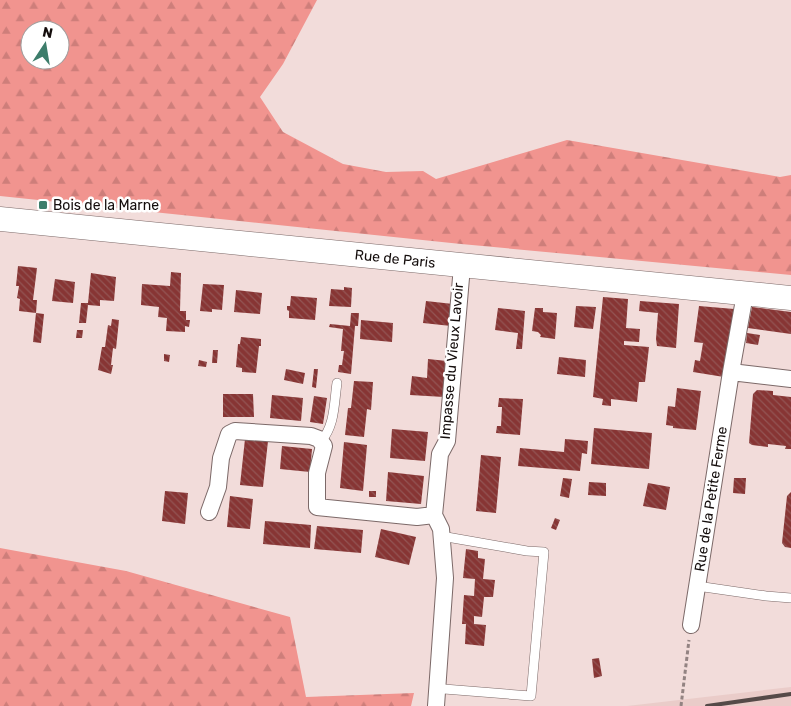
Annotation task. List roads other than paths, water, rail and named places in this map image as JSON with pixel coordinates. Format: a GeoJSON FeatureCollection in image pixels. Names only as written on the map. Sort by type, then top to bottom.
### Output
{"type":"FeatureCollection","features":[{"type":"Feature","properties":{"kind":"main road","name":"Rue de Paris"},"geometry":{"type":"LineString","coordinates":[[0,219],[791,298]]}},
{"type":"Feature","properties":{"kind":"street","name":"Impasse du Vieux Lavoir"},"geometry":{"type":"LineString","coordinates":[[436,706],[445,578],[441,529],[434,515],[440,454],[447,441],[462,266]]}},
{"type":"Feature","properties":{"kind":"street","name":"Rue de la Petite Ferme"},"geometry":{"type":"LineString","coordinates":[[691,625],[745,294]]}},
{"type":"Feature","properties":{"kind":"street"},"geometry":{"type":"LineString","coordinates":[[731,372],[791,380]]}},
{"type":"Feature","properties":{"kind":"street"},"geometry":{"type":"LineString","coordinates":[[210,512],[218,488],[221,458],[228,434],[235,431],[311,436],[320,439],[324,446],[317,473],[317,507],[417,517],[434,515]]}},
{"type":"Feature","properties":{"kind":"lane"},"geometry":{"type":"LineString","coordinates":[[321,441],[331,426],[337,383]]}},
{"type":"Feature","properties":{"kind":"lane"},"geometry":{"type":"LineString","coordinates":[[442,536],[527,552],[544,552],[531,696],[444,689]]}},
{"type":"Feature","properties":{"kind":"lane"},"geometry":{"type":"LineString","coordinates":[[697,586],[791,598]]}},
{"type":"Feature","properties":{"kind":"railway"},"geometry":{"type":"LineString","coordinates":[[707,706],[791,694]]}},
{"type":"Feature","properties":{"kind":"place","name":"Bois de la Marne"},"geometry":{"type":"Point","coordinates":[43,205]}}]}
